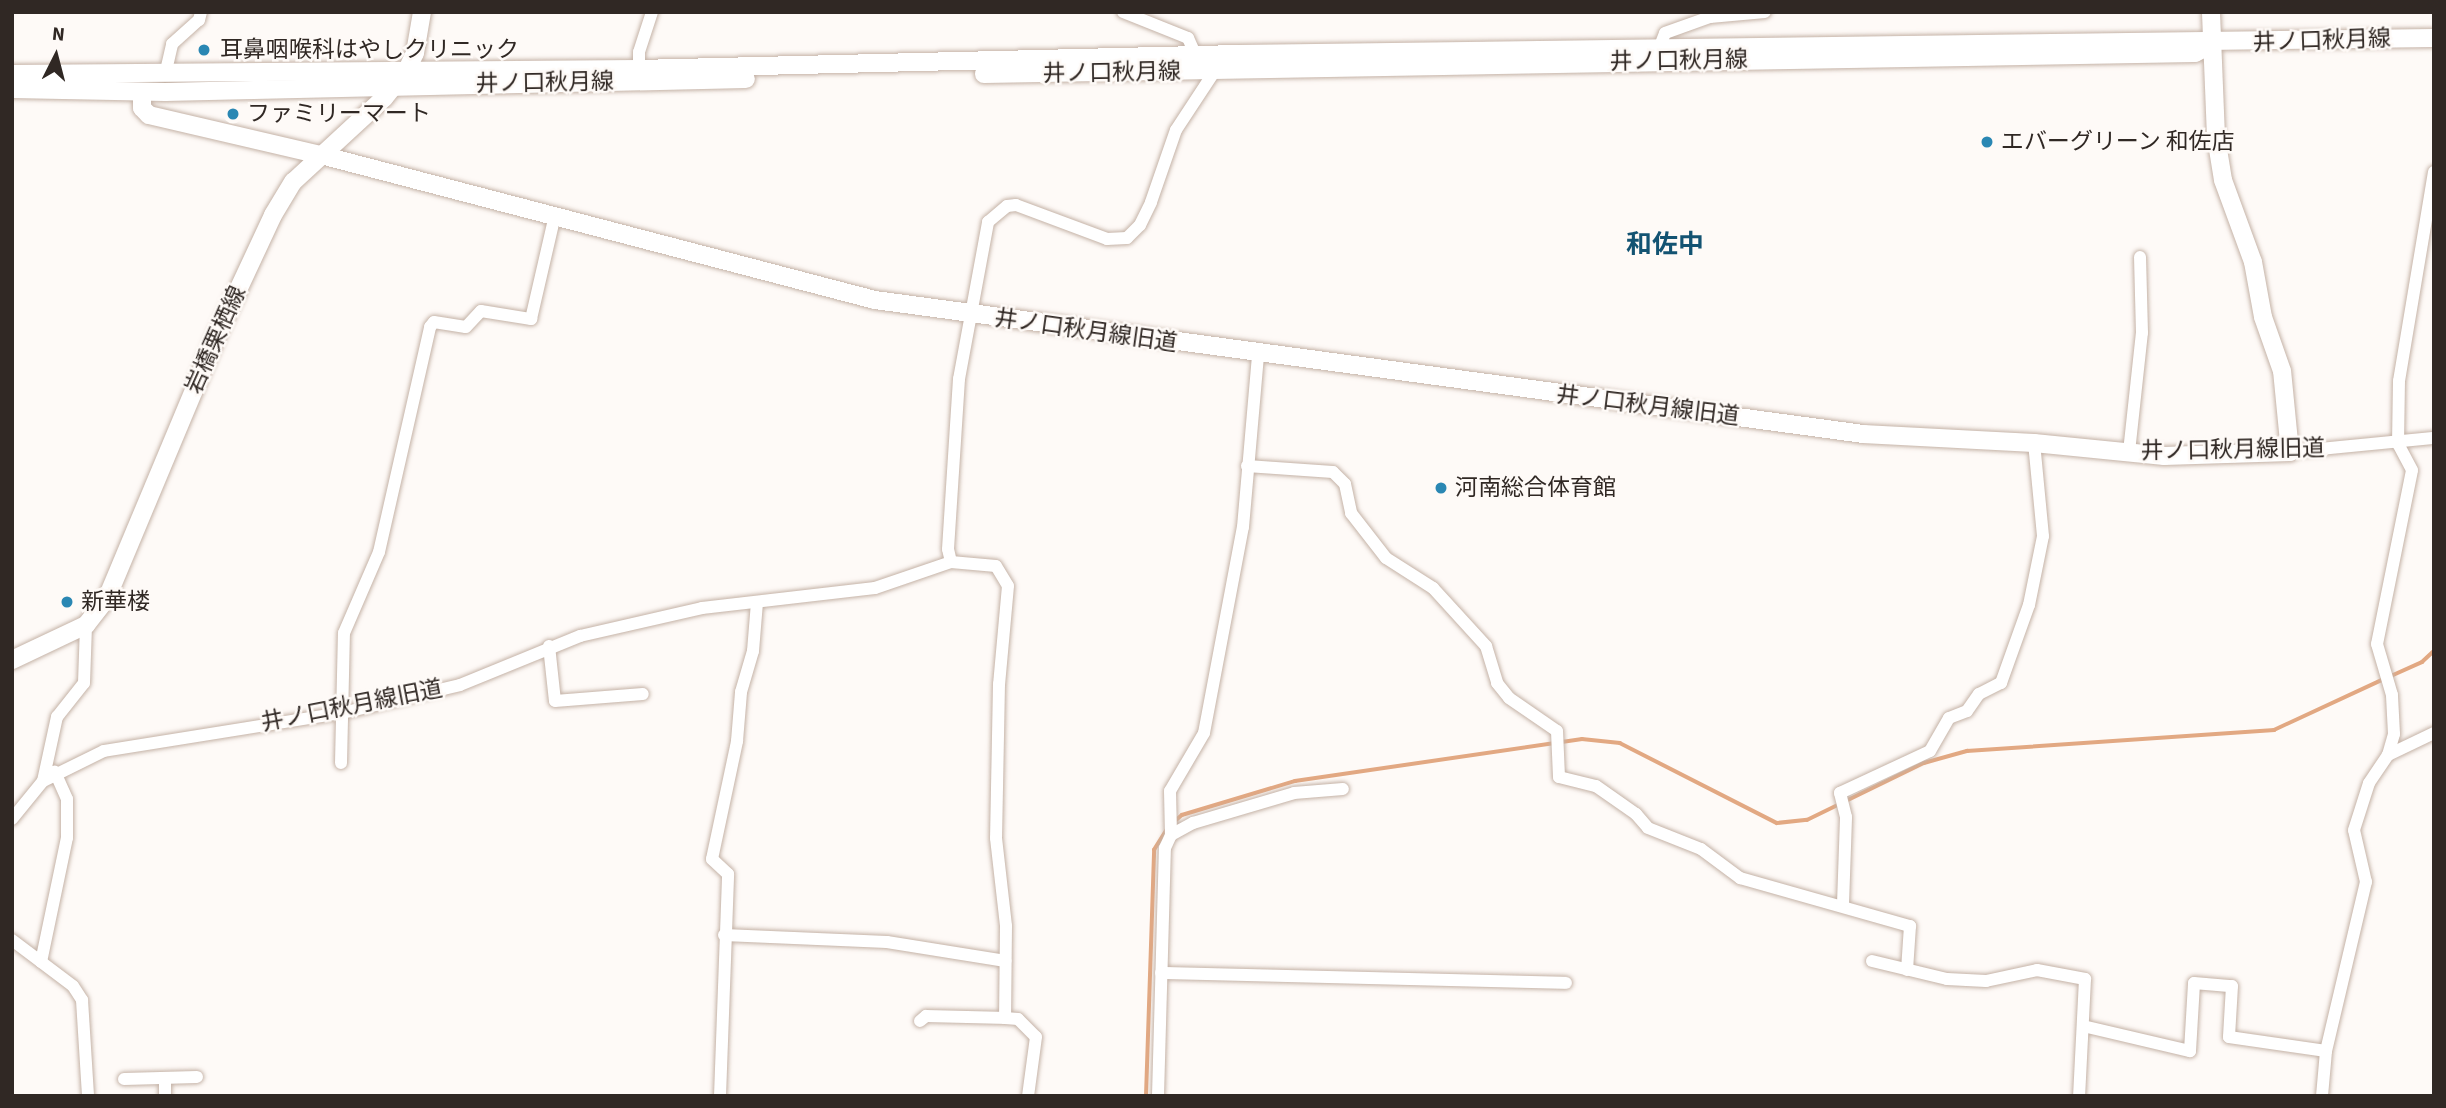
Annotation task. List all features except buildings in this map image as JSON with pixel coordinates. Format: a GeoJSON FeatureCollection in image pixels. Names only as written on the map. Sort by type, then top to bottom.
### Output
{"type":"FeatureCollection","features":[{"type":"Feature","properties":{"kind":"main road","name":"岩橋栗栖線"},"geometry":{"type":"LineString","coordinates":[[12,660],[86,625],[107,598],[218,333],[273,215],[293,182],[394,86],[407,70],[415,53],[422,12]]}},
{"type":"Feature","properties":{"kind":"main road"},"geometry":{"type":"LineString","coordinates":[[2211,12],[2211,45],[2223,180],[2253,262],[2263,317],[2282,371],[2290,452]]}},
{"type":"Feature","properties":{"kind":"main road","name":"井ノ口秋月線"},"geometry":{"type":"LineString","coordinates":[[12,74],[165,75],[407,70],[638,75],[1657,54],[2195,38],[2211,45],[2434,38]]}},
{"type":"Feature","properties":{"kind":"main road","name":"井ノ口秋月線"},"geometry":{"type":"LineString","coordinates":[[12,89],[142,92],[394,86],[638,75],[1197,58],[1218,64]]}},
{"type":"Feature","properties":{"kind":"main road"},"geometry":{"type":"LineString","coordinates":[[142,92],[142,108],[149,116],[321,155],[554,219],[875,300],[969,314]]}},
{"type":"Feature","properties":{"kind":"main road","name":"井ノ口秋月線旧道"},"geometry":{"type":"LineString","coordinates":[[969,314],[1258,355],[1863,434],[2034,443],[2164,456],[2290,452]]}},
{"type":"Feature","properties":{"kind":"street"},"geometry":{"type":"LineString","coordinates":[[165,75],[172,44],[199,20],[201,12]]}},
{"type":"Feature","properties":{"kind":"street"},"geometry":{"type":"LineString","coordinates":[[638,75],[652,12]]}},
{"type":"Feature","properties":{"kind":"street"},"geometry":{"type":"LineString","coordinates":[[1123,12],[1188,38],[1197,58]]}},
{"type":"Feature","properties":{"kind":"street"},"geometry":{"type":"LineString","coordinates":[[1657,54],[1665,33],[1710,17],[1765,12]]}},
{"type":"Feature","properties":{"kind":"street"},"geometry":{"type":"LineString","coordinates":[[969,314],[988,222],[1007,206],[1016,205],[1107,239],[1127,238],[1140,225],[1151,202],[1176,130],[1218,64]]}},
{"type":"Feature","properties":{"kind":"street"},"geometry":{"type":"LineString","coordinates":[[2322,1096],[2326,1051],[2365,882],[2354,830],[2369,783],[2388,755],[2394,734],[2392,695],[2377,644],[2412,470],[2398,444],[2399,381],[2434,172]]}},
{"type":"Feature","properties":{"kind":"street"},"geometry":{"type":"LineString","coordinates":[[341,762],[344,633],[379,552],[430,327],[434,322],[466,327],[481,311],[531,319],[554,219]]}},
{"type":"Feature","properties":{"kind":"street"},"geometry":{"type":"LineString","coordinates":[[2129,452],[2143,332],[2140,257]]}},
{"type":"Feature","properties":{"kind":"street","name":"井ノ口秋月線旧道"},"geometry":{"type":"LineString","coordinates":[[12,819],[43,781],[55,772],[103,751],[342,713],[460,685],[549,646],[702,608],[875,588],[951,562],[948,549],[958,392],[969,314]]}},
{"type":"Feature","properties":{"kind":"street"},"geometry":{"type":"LineString","coordinates":[[1158,1096],[1165,848],[1171,835],[1170,791],[1204,733],[1243,527],[1258,355]]}},
{"type":"Feature","properties":{"kind":"street","name":"井ノ口秋月線旧道"},"geometry":{"type":"LineString","coordinates":[[2290,452],[2398,444],[2434,438]]}},
{"type":"Feature","properties":{"kind":"street"},"geometry":{"type":"LineString","coordinates":[[1843,904],[1846,817],[1840,793],[1930,751],[1949,718],[1967,711],[1979,694],[2001,682],[2029,605],[2043,536],[2034,443]]}},
{"type":"Feature","properties":{"kind":"street"},"geometry":{"type":"LineString","coordinates":[[1247,466],[1333,472],[1345,484],[1351,513],[1385,558],[1433,588],[1486,646],[1497,683],[1509,698],[1558,732],[1559,777],[1595,786],[1665,838],[1701,849],[1740,878],[1843,904],[1910,926],[1907,971]]}},
{"type":"Feature","properties":{"kind":"street"},"geometry":{"type":"LineString","coordinates":[[951,562],[996,566],[1008,586],[999,684],[996,838],[1006,926],[1008,1018]]}},
{"type":"Feature","properties":{"kind":"street"},"geometry":{"type":"LineString","coordinates":[[720,1096],[728,874],[712,859],[737,741],[741,692],[753,651],[757,602]]}},
{"type":"Feature","properties":{"kind":"street"},"geometry":{"type":"LineString","coordinates":[[43,781],[57,718],[84,684],[86,625]]}},
{"type":"Feature","properties":{"kind":"street"},"geometry":{"type":"LineString","coordinates":[[549,646],[555,701],[643,694]]}},
{"type":"Feature","properties":{"kind":"street"},"geometry":{"type":"LineString","coordinates":[[2388,755],[2434,733]]}},
{"type":"Feature","properties":{"kind":"street"},"geometry":{"type":"LineString","coordinates":[[41,962],[67,838],[67,799],[55,772]]}},
{"type":"Feature","properties":{"kind":"street"},"geometry":{"type":"LineString","coordinates":[[1171,835],[1193,823],[1294,793],[1343,789]]}},
{"type":"Feature","properties":{"kind":"street"},"geometry":{"type":"LineString","coordinates":[[724,935],[887,943],[1005,961]]}},
{"type":"Feature","properties":{"kind":"street"},"geometry":{"type":"LineString","coordinates":[[12,940],[41,962],[82,1000],[88,1096]]}},
{"type":"Feature","properties":{"kind":"street"},"geometry":{"type":"LineString","coordinates":[[1872,961],[1947,979],[1986,981],[2037,970],[2085,979],[2080,1096]]}},
{"type":"Feature","properties":{"kind":"street"},"geometry":{"type":"LineString","coordinates":[[1161,973],[1566,984]]}},
{"type":"Feature","properties":{"kind":"street"},"geometry":{"type":"LineString","coordinates":[[2083,1026],[2190,1051],[2194,983],[2232,986],[2229,1037],[2326,1051]]}},
{"type":"Feature","properties":{"kind":"street"},"geometry":{"type":"LineString","coordinates":[[920,1021],[926,1016],[1008,1018],[1030,1027],[1036,1037],[1028,1096]]}},
{"type":"Feature","properties":{"kind":"street"},"geometry":{"type":"LineString","coordinates":[[124,1079],[197,1077]]}},
{"type":"Feature","properties":{"kind":"street"},"geometry":{"type":"LineString","coordinates":[[165,1078],[165,1096]]}},
{"type":"Feature","properties":{"kind":"waterway"},"geometry":{"type":"LineString","coordinates":[[2391,676],[2422,662],[2434,651]]}},
{"type":"Feature","properties":{"kind":"waterway"},"geometry":{"type":"LineString","coordinates":[[1175,821],[1182,815],[1295,781],[1582,739],[1620,743],[1777,823],[1807,820],[1924,763],[1967,751],[2274,730],[2384,679]]}},
{"type":"Feature","properties":{"kind":"waterway"},"geometry":{"type":"LineString","coordinates":[[1146,1096],[1154,850],[1167,829]]}},
{"type":"Feature","properties":{"kind":"place","name":"耳鼻咽喉科はやしクリニック"},"geometry":{"type":"Point","coordinates":[204,50]}},
{"type":"Feature","properties":{"kind":"place","name":"ファミリーマート"},"geometry":{"type":"Point","coordinates":[233,114]}},
{"type":"Feature","properties":{"kind":"place","name":"エバーグリーン 和佐店"},"geometry":{"type":"Point","coordinates":[1987,142]}},
{"type":"Feature","properties":{"kind":"place","name":"河南総合体育館"},"geometry":{"type":"Point","coordinates":[1441,488]}},
{"type":"Feature","properties":{"kind":"place","name":"新華楼"},"geometry":{"type":"Point","coordinates":[67,602]}},
{"type":"Feature","properties":{"kind":"district","name":"和佐中"},"geometry":{"type":"Point","coordinates":[1665,245]}}]}
